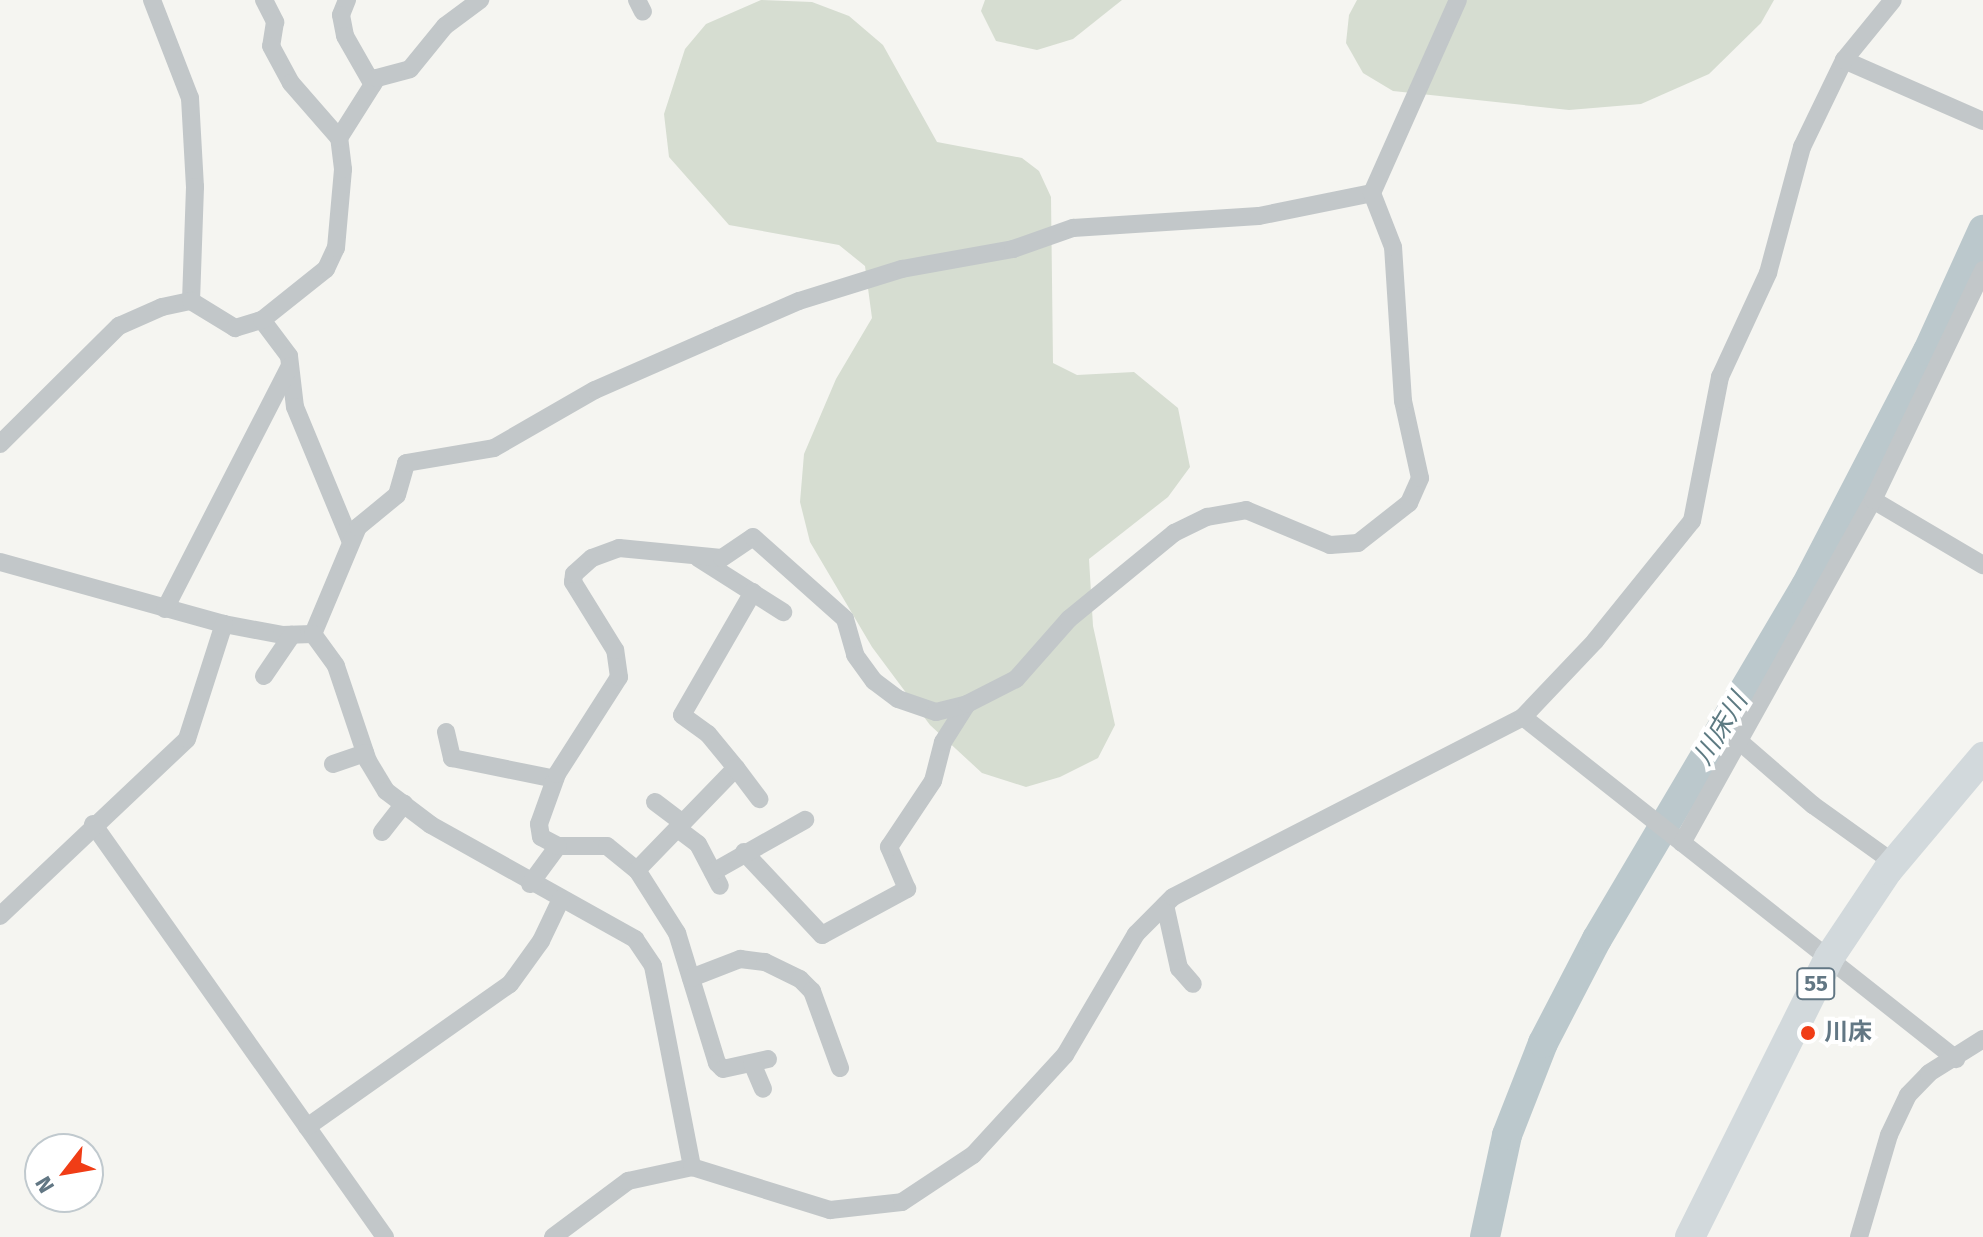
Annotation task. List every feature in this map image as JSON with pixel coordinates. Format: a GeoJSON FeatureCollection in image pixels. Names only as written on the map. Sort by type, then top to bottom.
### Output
{"type":"FeatureCollection","features":[{"type":"Feature","properties":{"kind":"main road","name":"55"},"geometry":{"type":"LineString","coordinates":[[1690,1237],[1829,958],[1894,863],[1983,757]]}},
{"type":"Feature","properties":{"kind":"street"},"geometry":{"type":"LineString","coordinates":[[152,0],[190,98],[195,187],[191,301]]}},
{"type":"Feature","properties":{"kind":"street"},"geometry":{"type":"LineString","coordinates":[[0,444],[119,326],[162,307],[191,301],[235,328],[262,320],[326,269],[336,248],[343,169],[339,138],[291,83],[271,46],[275,22],[264,0]]}},
{"type":"Feature","properties":{"kind":"street"},"geometry":{"type":"LineString","coordinates":[[347,0],[341,15],[345,36],[373,85]]}},
{"type":"Feature","properties":{"kind":"street"},"geometry":{"type":"LineString","coordinates":[[339,138],[377,78],[410,69],[445,26],[480,0]]}},
{"type":"Feature","properties":{"kind":"street"},"geometry":{"type":"LineString","coordinates":[[763,1089],[760,1061],[723,1069],[717,1063],[677,933],[637,870],[607,846],[558,846],[541,837],[539,824],[555,779],[619,677],[615,650],[573,582],[574,574],[592,558],[619,548],[722,558],[753,537],[845,619],[855,655],[874,681],[898,699],[936,712],[967,704],[1016,679],[1069,619],[1174,533],[1207,517],[1246,510],[1330,545],[1358,543],[1409,503],[1420,478],[1403,401],[1393,247],[1372,193],[1458,0]]}},
{"type":"Feature","properties":{"kind":"street"},"geometry":{"type":"LineString","coordinates":[[553,1237],[628,1181],[692,1167],[830,1210],[902,1202],[973,1155],[1065,1055],[1136,934],[1165,905],[1523,717],[1595,641],[1692,521],[1720,377],[1772,262],[1802,147],[1844,60],[1893,0]]}},
{"type":"Feature","properties":{"kind":"street"},"geometry":{"type":"LineString","coordinates":[[1844,60],[1983,121]]}},
{"type":"Feature","properties":{"kind":"street"},"geometry":{"type":"LineString","coordinates":[[313,634],[358,527],[397,495],[406,463],[494,448],[595,390],[799,301],[902,269],[1013,249],[1073,228],[1259,216],[1372,193]]}},
{"type":"Feature","properties":{"kind":"street"},"geometry":{"type":"LineString","coordinates":[[1682,842],[1873,500],[1983,270]]}},
{"type":"Feature","properties":{"kind":"street"},"geometry":{"type":"LineString","coordinates":[[262,320],[290,366],[295,407],[351,542]]}},
{"type":"Feature","properties":{"kind":"street"},"geometry":{"type":"LineString","coordinates":[[165,609],[290,366]]}},
{"type":"Feature","properties":{"kind":"street"},"geometry":{"type":"LineString","coordinates":[[1873,500],[1983,565]]}},
{"type":"Feature","properties":{"kind":"street"},"geometry":{"type":"LineString","coordinates":[[693,555],[783,612]]}},
{"type":"Feature","properties":{"kind":"street"},"geometry":{"type":"LineString","coordinates":[[0,562],[224,624],[292,635],[313,634]]}},
{"type":"Feature","properties":{"kind":"street"},"geometry":{"type":"LineString","coordinates":[[753,592],[682,715],[708,734],[759,799]]}},
{"type":"Feature","properties":{"kind":"street"},"geometry":{"type":"LineString","coordinates":[[0,916],[93,824],[187,739],[224,624]]}},
{"type":"Feature","properties":{"kind":"street"},"geometry":{"type":"LineString","coordinates":[[313,634],[336,666],[365,753],[386,791],[530,884],[635,939],[653,966],[692,1167]]}},
{"type":"Feature","properties":{"kind":"street"},"geometry":{"type":"LineString","coordinates":[[264,676],[292,635]]}},
{"type":"Feature","properties":{"kind":"street"},"geometry":{"type":"LineString","coordinates":[[744,852],[822,935],[907,889],[889,847],[933,781],[943,742],[967,704]]}},
{"type":"Feature","properties":{"kind":"street"},"geometry":{"type":"LineString","coordinates":[[1523,717],[1956,1059]]}},
{"type":"Feature","properties":{"kind":"street"},"geometry":{"type":"LineString","coordinates":[[446,732],[452,758],[555,779]]}},
{"type":"Feature","properties":{"kind":"street"},"geometry":{"type":"LineString","coordinates":[[1739,741],[1813,805],[1894,863]]}},
{"type":"Feature","properties":{"kind":"street"},"geometry":{"type":"LineString","coordinates":[[333,764],[365,753]]}},
{"type":"Feature","properties":{"kind":"street"},"geometry":{"type":"LineString","coordinates":[[637,870],[736,768]]}},
{"type":"Feature","properties":{"kind":"street"},"geometry":{"type":"LineString","coordinates":[[655,802],[698,844],[716,879],[744,852],[805,820]]}},
{"type":"Feature","properties":{"kind":"street"},"geometry":{"type":"LineString","coordinates":[[382,832],[404,804]]}},
{"type":"Feature","properties":{"kind":"street"},"geometry":{"type":"LineString","coordinates":[[93,824],[385,1237]]}},
{"type":"Feature","properties":{"kind":"street"},"geometry":{"type":"LineString","coordinates":[[530,884],[558,846]]}},
{"type":"Feature","properties":{"kind":"street"},"geometry":{"type":"LineString","coordinates":[[307,1127],[510,984],[541,941],[561,899]]}},
{"type":"Feature","properties":{"kind":"street"},"geometry":{"type":"LineString","coordinates":[[1165,905],[1179,968],[1193,984]]}},
{"type":"Feature","properties":{"kind":"street"},"geometry":{"type":"LineString","coordinates":[[691,978],[740,959],[765,962],[800,979],[812,991],[840,1068]]}},
{"type":"Feature","properties":{"kind":"street"},"geometry":{"type":"LineString","coordinates":[[1859,1237],[1889,1135],[1908,1095],[1929,1073],[1956,1059],[1983,1039]]}},
{"type":"Feature","properties":{"kind":"shaded area"},"geometry":{"type":"Polygon","coordinates":[[[761,0],[812,2],[849,16],[883,45],[937,142],[1022,158],[1039,171],[1051,197],[1053,363],[1077,375],[1134,372],[1178,408],[1190,467],[1168,497],[1089,559],[1093,626],[1115,725],[1098,758],[1060,777],[1026,787],[982,773],[930,725],[872,647],[810,542],[800,502],[804,454],[836,379],[872,318],[865,266],[839,245],[729,225],[669,157],[664,114],[685,49],[706,24],[761,0]]]}},
{"type":"Feature","properties":{"kind":"shaded area"},"geometry":{"type":"Polygon","coordinates":[[[985,0],[1122,0],[1073,39],[1037,50],[996,41],[981,11],[985,0]]]}},
{"type":"Feature","properties":{"kind":"shaded area"},"geometry":{"type":"Polygon","coordinates":[[[1357,0],[1774,0],[1761,23],[1709,74],[1641,104],[1569,110],[1393,91],[1363,73],[1346,43],[1349,15],[1357,0]]]}},
{"type":"Feature","properties":{"kind":"waterway","name":"川床川"},"geometry":{"type":"LineString","coordinates":[[1485,1237],[1507,1135],[1543,1043],[1597,939],[1806,586],[1928,351],[1983,230]]}},
{"type":"Feature","properties":{"kind":"place","name":"川床"},"geometry":{"type":"Point","coordinates":[1808,1033]}}]}
